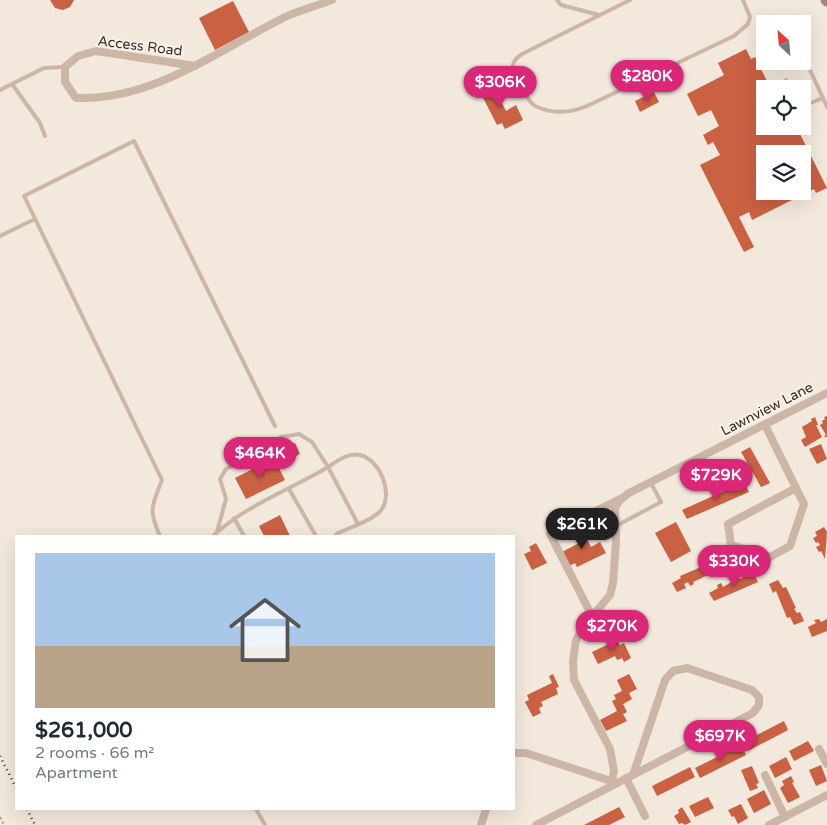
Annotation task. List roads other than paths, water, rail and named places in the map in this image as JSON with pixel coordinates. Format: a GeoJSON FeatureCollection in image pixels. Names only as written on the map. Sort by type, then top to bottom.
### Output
{"type":"FeatureCollection","features":[{"type":"Feature","properties":{"kind":"street","name":"Access Road"},"geometry":{"type":"LineString","coordinates":[[195,66],[96,51],[78,56],[65,67],[65,82],[76,98],[95,98],[142,89],[195,66],[287,16],[332,0]]}},
{"type":"Feature","properties":{"kind":"street","name":"Lawnview Lane"},"geometry":{"type":"LineString","coordinates":[[592,616],[550,534],[827,393]]}},
{"type":"Feature","properties":{"kind":"street"},"geometry":{"type":"LineString","coordinates":[[764,425],[796,488],[804,504],[790,546],[770,557],[731,545],[728,524],[796,488]]}},
{"type":"Feature","properties":{"kind":"street"},"geometry":{"type":"LineString","coordinates":[[615,782],[610,749],[574,680],[576,640],[592,616],[610,596],[613,583],[615,508],[624,497]]}},
{"type":"Feature","properties":{"kind":"street"},"geometry":{"type":"LineString","coordinates":[[536,825],[615,782],[630,777],[754,713],[759,705],[757,694],[752,690],[689,669],[673,672],[664,680],[630,777],[648,820]]}},
{"type":"Feature","properties":{"kind":"street"},"geometry":{"type":"LineString","coordinates":[[819,749],[827,764]]}},
{"type":"Feature","properties":{"kind":"street"},"geometry":{"type":"LineString","coordinates":[[515,753],[526,753],[615,782]]}},
{"type":"Feature","properties":{"kind":"street"},"geometry":{"type":"LineString","coordinates":[[765,775],[785,817]]}},
{"type":"Feature","properties":{"kind":"street"},"geometry":{"type":"LineString","coordinates":[[770,825],[827,795]]}},
{"type":"Feature","properties":{"kind":"street"},"geometry":{"type":"LineString","coordinates":[[481,825],[486,810]]}},
{"type":"Feature","properties":{"kind":"lane"},"geometry":{"type":"LineString","coordinates":[[557,0],[561,5],[599,16]]}},
{"type":"Feature","properties":{"kind":"lane"},"geometry":{"type":"LineString","coordinates":[[630,0],[522,54],[514,61],[515,73],[530,102],[547,110],[574,112],[734,36],[748,24],[750,17],[742,0]]}},
{"type":"Feature","properties":{"kind":"lane"},"geometry":{"type":"LineString","coordinates":[[0,90],[44,68],[65,67]]}},
{"type":"Feature","properties":{"kind":"lane"},"geometry":{"type":"LineString","coordinates":[[810,70],[827,107]]}},
{"type":"Feature","properties":{"kind":"lane"},"geometry":{"type":"LineString","coordinates":[[12,84],[40,123],[45,136]]}},
{"type":"Feature","properties":{"kind":"lane"},"geometry":{"type":"LineString","coordinates":[[811,103],[823,98]]}},
{"type":"Feature","properties":{"kind":"lane"},"geometry":{"type":"LineString","coordinates":[[160,535],[154,524],[152,506],[162,480],[24,196],[134,141],[275,426]]}},
{"type":"Feature","properties":{"kind":"lane"},"geometry":{"type":"LineString","coordinates":[[0,236],[35,219]]}},
{"type":"Feature","properties":{"kind":"lane"},"geometry":{"type":"LineString","coordinates":[[217,532],[226,499],[220,479],[226,469],[281,438],[298,434],[312,442],[328,467],[358,524]]}},
{"type":"Feature","properties":{"kind":"lane"},"geometry":{"type":"LineString","coordinates":[[214,535],[234,518],[289,489],[345,456],[359,455],[373,462],[382,476],[387,496],[382,511],[338,535]]}},
{"type":"Feature","properties":{"kind":"lane"},"geometry":{"type":"LineString","coordinates":[[616,526],[661,502],[651,482]]}},
{"type":"Feature","properties":{"kind":"lane"},"geometry":{"type":"LineString","coordinates":[[289,489],[315,535]]}},
{"type":"Feature","properties":{"kind":"lane"},"geometry":{"type":"LineString","coordinates":[[234,518],[243,535]]}},
{"type":"Feature","properties":{"kind":"lane"},"geometry":{"type":"LineString","coordinates":[[257,810],[265,825]]}},
{"type":"Feature","properties":{"kind":"railway"},"geometry":{"type":"LineString","coordinates":[[0,756],[15,786]]}},
{"type":"Feature","properties":{"kind":"railway"},"geometry":{"type":"LineString","coordinates":[[28,810],[35,825]]}}]}
